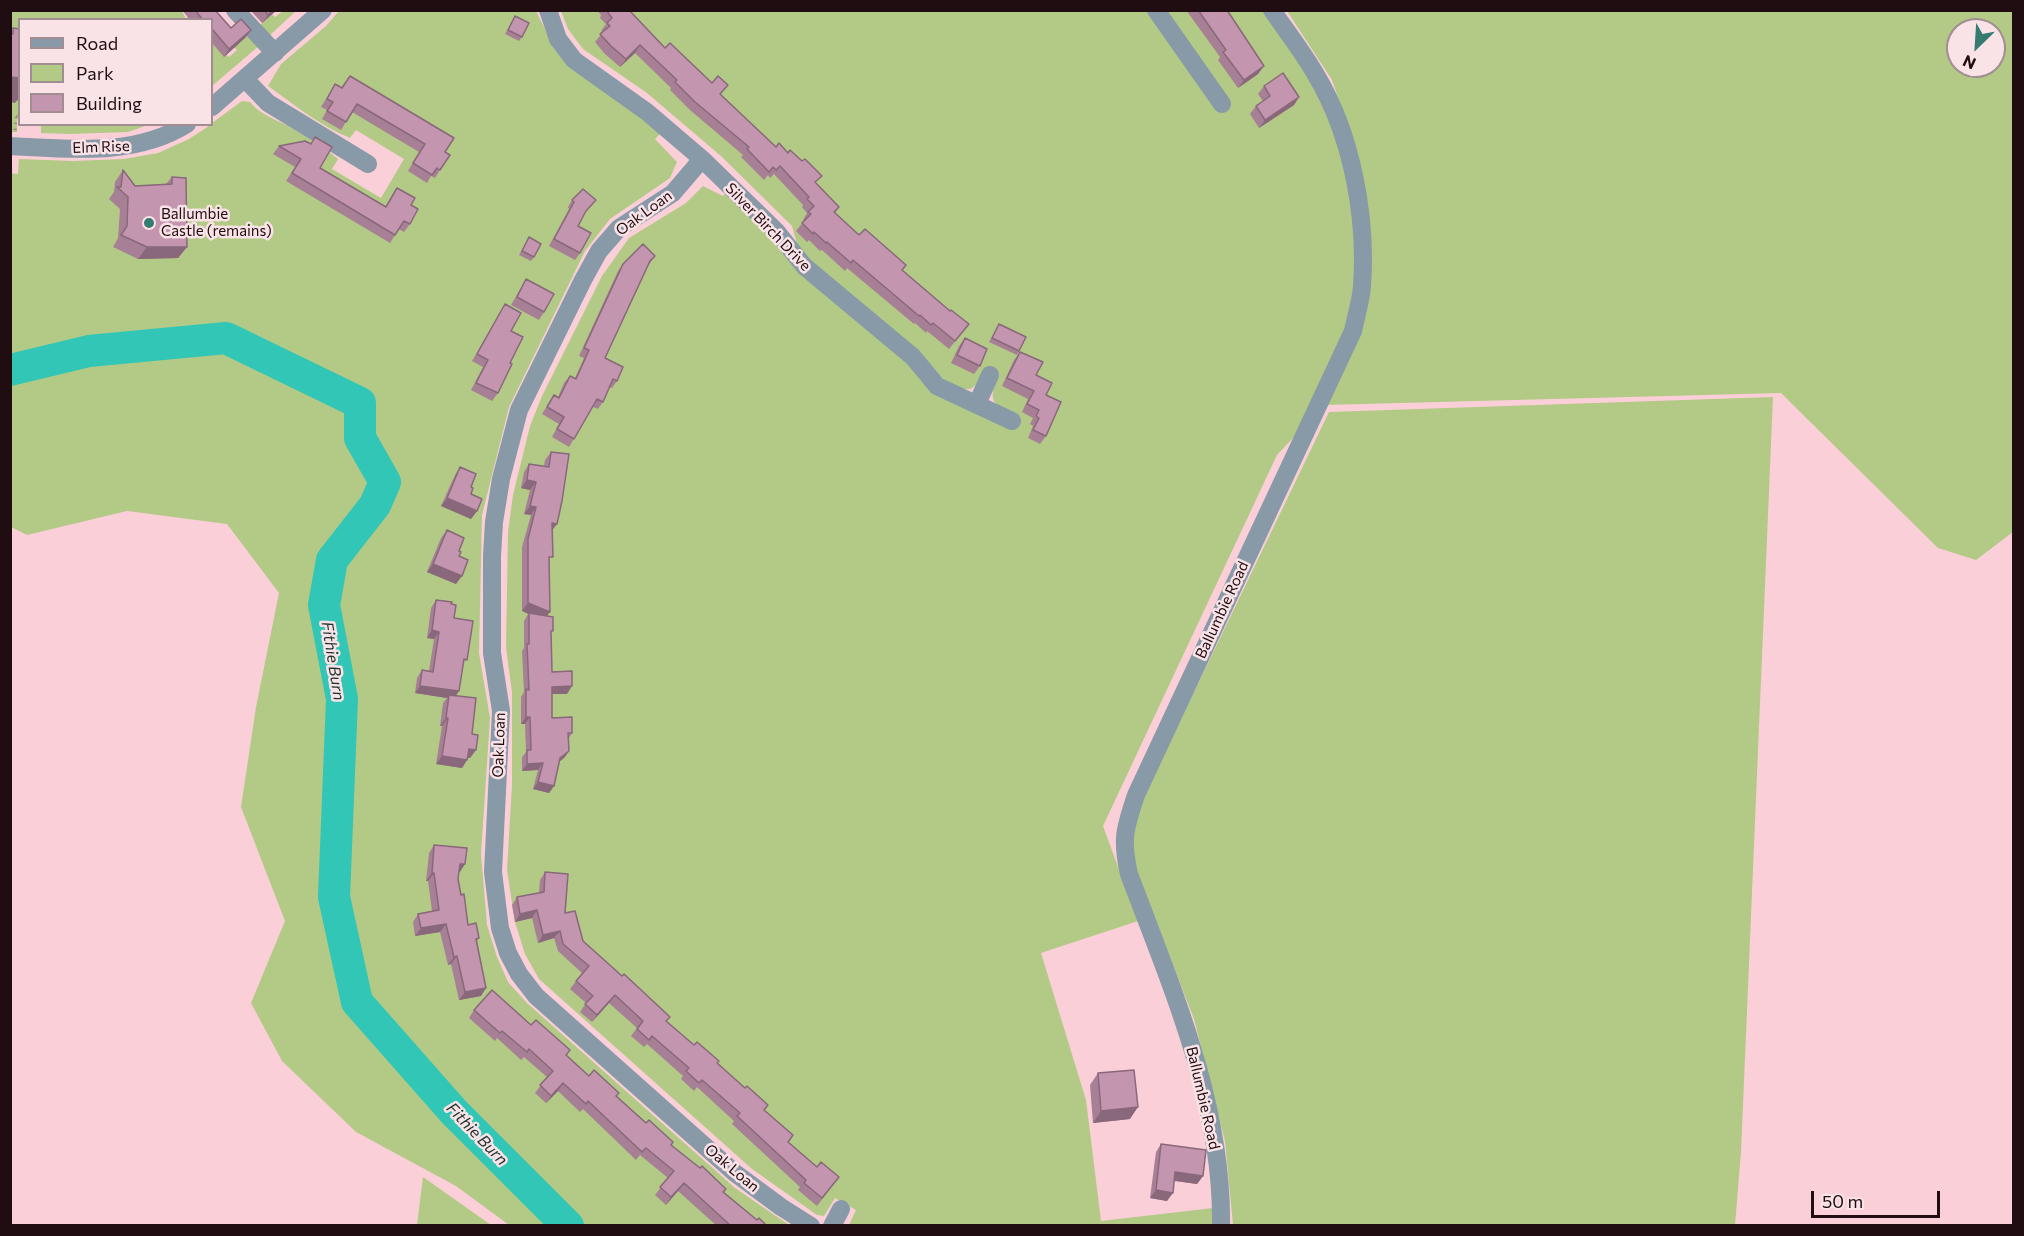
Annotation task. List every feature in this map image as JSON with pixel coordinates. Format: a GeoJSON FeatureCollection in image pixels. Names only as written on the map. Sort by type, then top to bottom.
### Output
{"type":"FeatureCollection","features":[{"type":"Feature","properties":{"kind":"street"},"geometry":{"type":"LineString","coordinates":[[235,10],[274,54]]}},
{"type":"Feature","properties":{"kind":"street"},"geometry":{"type":"LineString","coordinates":[[213,106],[323,10]]}},
{"type":"Feature","properties":{"kind":"street","name":"Silver Birch Drive"},"geometry":{"type":"LineString","coordinates":[[548,10],[558,39],[574,60],[647,112],[702,159],[777,232],[804,266],[913,357],[937,386],[1012,421]]}},
{"type":"Feature","properties":{"kind":"street"},"geometry":{"type":"LineString","coordinates":[[1156,10],[1222,104]]}},
{"type":"Feature","properties":{"kind":"street","name":"Ballumbie Road"},"geometry":{"type":"LineString","coordinates":[[1221,1226],[1222,1208],[1215,1137],[1183,1020],[1130,874],[1124,850],[1125,826],[1136,795],[1353,331],[1362,288],[1362,224],[1353,173],[1337,117],[1317,75],[1272,10]]}},
{"type":"Feature","properties":{"kind":"street"},"geometry":{"type":"LineString","coordinates":[[245,79],[268,103],[368,164]]}},
{"type":"Feature","properties":{"kind":"street","name":"Elm Rise"},"geometry":{"type":"LineString","coordinates":[[10,146],[92,149],[138,145],[174,132],[184,126]]}},
{"type":"Feature","properties":{"kind":"street","name":"Oak Loan"},"geometry":{"type":"LineString","coordinates":[[702,159],[673,192],[619,228],[599,251],[519,410],[501,478],[494,522],[492,653],[501,711],[493,872],[500,928],[508,953],[519,974],[536,996],[735,1173],[781,1208],[811,1226]]}},
{"type":"Feature","properties":{"kind":"street"},"geometry":{"type":"LineString","coordinates":[[977,405],[990,375]]}},
{"type":"Feature","properties":{"kind":"street"},"geometry":{"type":"LineString","coordinates":[[832,1226],[841,1209]]}},
{"type":"Feature","properties":{"kind":"green space"},"geometry":{"type":"Polygon","coordinates":[[[10,11],[182,11],[186,18],[18,18],[18,119],[17,132],[11,132],[10,11]]]}},
{"type":"Feature","properties":{"kind":"green space"},"geometry":{"type":"Polygon","coordinates":[[[283,11],[296,11],[267,38],[260,25],[272,14],[275,17],[283,11]]]}},
{"type":"Feature","properties":{"kind":"green space"},"geometry":{"type":"Polygon","coordinates":[[[339,11],[536,11],[555,50],[570,68],[634,111],[660,134],[655,139],[677,162],[670,178],[610,219],[585,251],[509,407],[482,515],[479,653],[490,718],[481,854],[487,925],[508,982],[527,1003],[735,1188],[789,1225],[509,1225],[456,1186],[356,1132],[282,1061],[251,1003],[285,921],[241,807],[256,707],[279,593],[227,524],[127,511],[27,535],[11,527],[10,173],[18,174],[19,159],[73,161],[124,159],[158,153],[213,126],[213,122],[242,101],[250,102],[262,113],[326,150],[338,159],[332,169],[381,198],[404,159],[356,130],[350,138],[328,127],[268,86],[281,64],[326,26],[339,11]]]}},
{"type":"Feature","properties":{"kind":"green space"},"geometry":{"type":"Polygon","coordinates":[[[561,11],[1145,11],[1151,12],[1198,78],[1196,82],[1210,102],[1219,107],[1225,103],[1161,11],[1263,11],[1311,80],[1341,146],[1353,140],[1332,80],[1287,11],[2013,11],[2013,532],[1976,560],[1938,548],[1781,393],[1324,405],[1277,455],[1103,826],[1138,921],[1041,953],[1086,1100],[1101,1221],[1213,1208],[1213,1225],[849,1225],[856,1210],[835,1198],[824,1216],[817,1215],[752,1169],[539,979],[525,954],[515,922],[507,870],[512,785],[512,693],[506,647],[508,532],[513,495],[530,426],[542,396],[602,276],[629,238],[686,203],[703,186],[723,196],[727,192],[791,255],[796,270],[909,362],[934,391],[1009,427],[1015,415],[1001,408],[994,401],[996,378],[983,372],[978,383],[971,389],[958,389],[936,374],[918,351],[799,251],[792,226],[722,157],[647,93],[583,49],[568,29],[561,11]]]}},
{"type":"Feature","properties":{"kind":"green space"},"geometry":{"type":"Polygon","coordinates":[[[237,25],[260,45],[213,85],[213,44],[229,57],[237,50],[234,47],[247,36],[237,25]]]}},
{"type":"Feature","properties":{"kind":"green space"},"geometry":{"type":"Polygon","coordinates":[[[41,126],[145,126],[128,132],[41,133],[41,126]]]}},
{"type":"Feature","properties":{"kind":"green space"},"geometry":{"type":"Polygon","coordinates":[[[1773,397],[1741,1152],[1735,1225],[1233,1225],[1225,1141],[1194,1019],[1136,870],[1131,834],[1143,798],[1329,412],[1773,397]]]}},
{"type":"Feature","properties":{"kind":"green space"},"geometry":{"type":"Polygon","coordinates":[[[423,1177],[491,1225],[417,1225],[423,1177]]]}},
{"type":"Feature","properties":{"kind":"building"},"geometry":{"type":"Polygon","coordinates":[[[195,10],[215,10],[231,28],[241,19],[251,30],[229,49],[213,30],[213,18],[201,18],[195,10]]]}},
{"type":"Feature","properties":{"kind":"building"},"geometry":{"type":"Polygon","coordinates":[[[606,10],[629,10],[665,48],[670,43],[712,83],[718,76],[728,85],[720,94],[776,147],[779,143],[788,153],[790,150],[802,161],[805,159],[822,176],[815,182],[839,207],[834,212],[859,235],[865,229],[906,265],[902,270],[950,311],[969,324],[955,341],[933,323],[931,325],[919,316],[853,260],[851,263],[814,232],[813,234],[802,223],[811,214],[808,212],[814,206],[807,199],[809,197],[780,166],[776,170],[773,167],[769,172],[747,149],[749,147],[695,102],[675,82],[677,80],[640,45],[626,59],[611,46],[600,34],[610,26],[607,23],[612,18],[606,10]]]}},
{"type":"Feature","properties":{"kind":"building"},"geometry":{"type":"Polygon","coordinates":[[[1198,10],[1227,10],[1264,66],[1244,80],[1223,52],[1226,50],[1198,10]]]}},
{"type":"Feature","properties":{"kind":"building"},"geometry":{"type":"Polygon","coordinates":[[[515,16],[529,23],[522,37],[508,30],[515,16]]]}},
{"type":"Feature","properties":{"kind":"building"},"geometry":{"type":"Polygon","coordinates":[[[13,28],[18,29],[18,78],[10,77],[10,33],[13,34],[13,28]]]}},
{"type":"Feature","properties":{"kind":"building"},"geometry":{"type":"Polygon","coordinates":[[[1283,73],[1299,97],[1265,120],[1256,106],[1270,96],[1264,86],[1283,73]]]}},
{"type":"Feature","properties":{"kind":"building"},"geometry":{"type":"Polygon","coordinates":[[[350,76],[454,138],[445,152],[450,155],[440,170],[437,168],[432,175],[413,163],[425,144],[357,104],[346,122],[327,111],[333,102],[327,99],[335,84],[342,88],[350,76]]]}},
{"type":"Feature","properties":{"kind":"building"},"geometry":{"type":"Polygon","coordinates":[[[315,137],[332,147],[320,168],[386,207],[397,188],[415,198],[411,205],[418,209],[410,224],[404,221],[395,235],[292,173],[301,159],[279,146],[305,141],[311,144],[315,137]]]}},
{"type":"Feature","properties":{"kind":"building","name":"Ballumbie Castle (remains)"},"geometry":{"type":"Polygon","coordinates":[[[123,170],[135,186],[172,184],[172,177],[186,178],[187,247],[147,247],[121,235],[127,226],[128,197],[117,187],[121,187],[123,170]]]}},
{"type":"Feature","properties":{"kind":"building"},"geometry":{"type":"Polygon","coordinates":[[[583,189],[596,200],[586,211],[578,226],[591,233],[580,253],[554,239],[574,202],[572,200],[583,189]]]}},
{"type":"Feature","properties":{"kind":"building"},"geometry":{"type":"Polygon","coordinates":[[[529,237],[541,244],[534,257],[522,251],[529,237]]]}},
{"type":"Feature","properties":{"kind":"building"},"geometry":{"type":"Polygon","coordinates":[[[643,244],[655,256],[650,261],[605,358],[623,367],[617,381],[613,379],[603,402],[597,399],[574,439],[557,429],[564,417],[547,407],[554,395],[559,398],[570,376],[576,379],[589,350],[584,348],[623,264],[643,244]]]}},
{"type":"Feature","properties":{"kind":"building"},"geometry":{"type":"Polygon","coordinates":[[[526,279],[554,294],[544,312],[517,297],[526,279]]]}},
{"type":"Feature","properties":{"kind":"building"},"geometry":{"type":"Polygon","coordinates":[[[505,304],[521,313],[511,331],[523,337],[498,393],[476,383],[488,360],[477,354],[505,304]]]}},
{"type":"Feature","properties":{"kind":"building"},"geometry":{"type":"Polygon","coordinates":[[[999,324],[1026,337],[1019,351],[992,338],[999,324]]]}},
{"type":"Feature","properties":{"kind":"building"},"geometry":{"type":"Polygon","coordinates":[[[965,338],[987,349],[980,366],[957,355],[965,338]]]}},
{"type":"Feature","properties":{"kind":"building"},"geometry":{"type":"Polygon","coordinates":[[[1020,352],[1043,362],[1036,375],[1052,383],[1046,395],[1061,402],[1046,436],[1033,430],[1039,418],[1036,416],[1039,410],[1027,404],[1034,391],[1007,378],[1020,352]]]}},
{"type":"Feature","properties":{"kind":"building"},"geometry":{"type":"Polygon","coordinates":[[[551,452],[569,454],[557,524],[552,523],[553,557],[549,557],[550,612],[528,603],[528,539],[536,507],[530,506],[536,482],[527,480],[529,464],[549,467],[551,452]]]}},
{"type":"Feature","properties":{"kind":"building"},"geometry":{"type":"Polygon","coordinates":[[[460,467],[476,474],[471,494],[482,499],[477,511],[447,498],[460,467]]]}},
{"type":"Feature","properties":{"kind":"building"},"geometry":{"type":"Polygon","coordinates":[[[447,530],[464,538],[459,556],[468,560],[462,576],[433,564],[447,530]]]}},
{"type":"Feature","properties":{"kind":"building"},"geometry":{"type":"Polygon","coordinates":[[[436,600],[452,602],[451,604],[456,605],[454,618],[473,621],[459,691],[420,686],[422,670],[433,672],[439,632],[432,630],[436,600]]]}},
{"type":"Feature","properties":{"kind":"building"},"geometry":{"type":"Polygon","coordinates":[[[529,613],[553,617],[552,672],[572,671],[572,686],[552,687],[552,718],[572,717],[572,733],[568,733],[569,751],[560,758],[554,786],[538,782],[543,763],[527,764],[527,750],[531,750],[530,717],[526,717],[526,689],[529,690],[527,644],[529,644],[529,613]]]}},
{"type":"Feature","properties":{"kind":"building"},"geometry":{"type":"Polygon","coordinates":[[[449,695],[476,698],[472,734],[478,735],[476,750],[469,749],[467,760],[442,756],[449,695]]]}},
{"type":"Feature","properties":{"kind":"building"},"geometry":{"type":"Polygon","coordinates":[[[434,845],[467,848],[465,864],[460,864],[458,879],[461,895],[464,894],[468,925],[476,923],[479,938],[476,939],[486,988],[465,992],[457,956],[454,957],[446,924],[421,928],[418,914],[439,910],[434,873],[432,873],[434,845]]]}},
{"type":"Feature","properties":{"kind":"building"},"geometry":{"type":"Polygon","coordinates":[[[545,872],[568,874],[565,913],[575,911],[583,941],[622,976],[624,974],[670,1017],[666,1021],[694,1045],[697,1042],[745,1088],[747,1086],[768,1105],[764,1110],[793,1135],[788,1142],[817,1167],[821,1162],[839,1177],[822,1198],[804,1183],[806,1180],[737,1116],[740,1113],[702,1080],[699,1083],[686,1071],[689,1068],[652,1036],[649,1040],[637,1029],[643,1021],[615,995],[597,1015],[585,1004],[593,996],[576,981],[589,966],[563,944],[560,931],[543,935],[537,910],[520,914],[517,897],[544,892],[545,872]]]}},
{"type":"Feature","properties":{"kind":"building"},"geometry":{"type":"Polygon","coordinates":[[[492,990],[531,1025],[536,1020],[570,1050],[566,1055],[589,1076],[594,1070],[619,1093],[616,1096],[646,1123],[649,1120],[673,1142],[671,1145],[700,1168],[702,1166],[726,1189],[723,1192],[767,1226],[731,1226],[684,1183],[671,1197],[660,1187],[674,1171],[646,1148],[642,1152],[588,1101],[586,1104],[563,1083],[551,1096],[540,1085],[553,1071],[529,1049],[527,1052],[502,1031],[500,1033],[474,1010],[492,990]]]}},
{"type":"Feature","properties":{"kind":"building"},"geometry":{"type":"Polygon","coordinates":[[[1134,1070],[1138,1107],[1101,1111],[1098,1073],[1134,1070]]]}},
{"type":"Feature","properties":{"kind":"building"},"geometry":{"type":"Polygon","coordinates":[[[1161,1144],[1206,1150],[1203,1176],[1175,1172],[1173,1193],[1156,1190],[1161,1144]]]}},
{"type":"Feature","properties":{"kind":"waterway","name":"Fithie Burn"},"geometry":{"type":"LineString","coordinates":[[10,370],[89,351],[226,338],[360,403],[360,438],[385,482],[375,505],[332,560],[324,605],[342,699],[334,897],[357,1002],[454,1112],[568,1226]]}},
{"type":"Feature","properties":{"kind":"place","name":"Ballumbie Castle (remains)"},"geometry":{"type":"Point","coordinates":[149,223]}}]}
